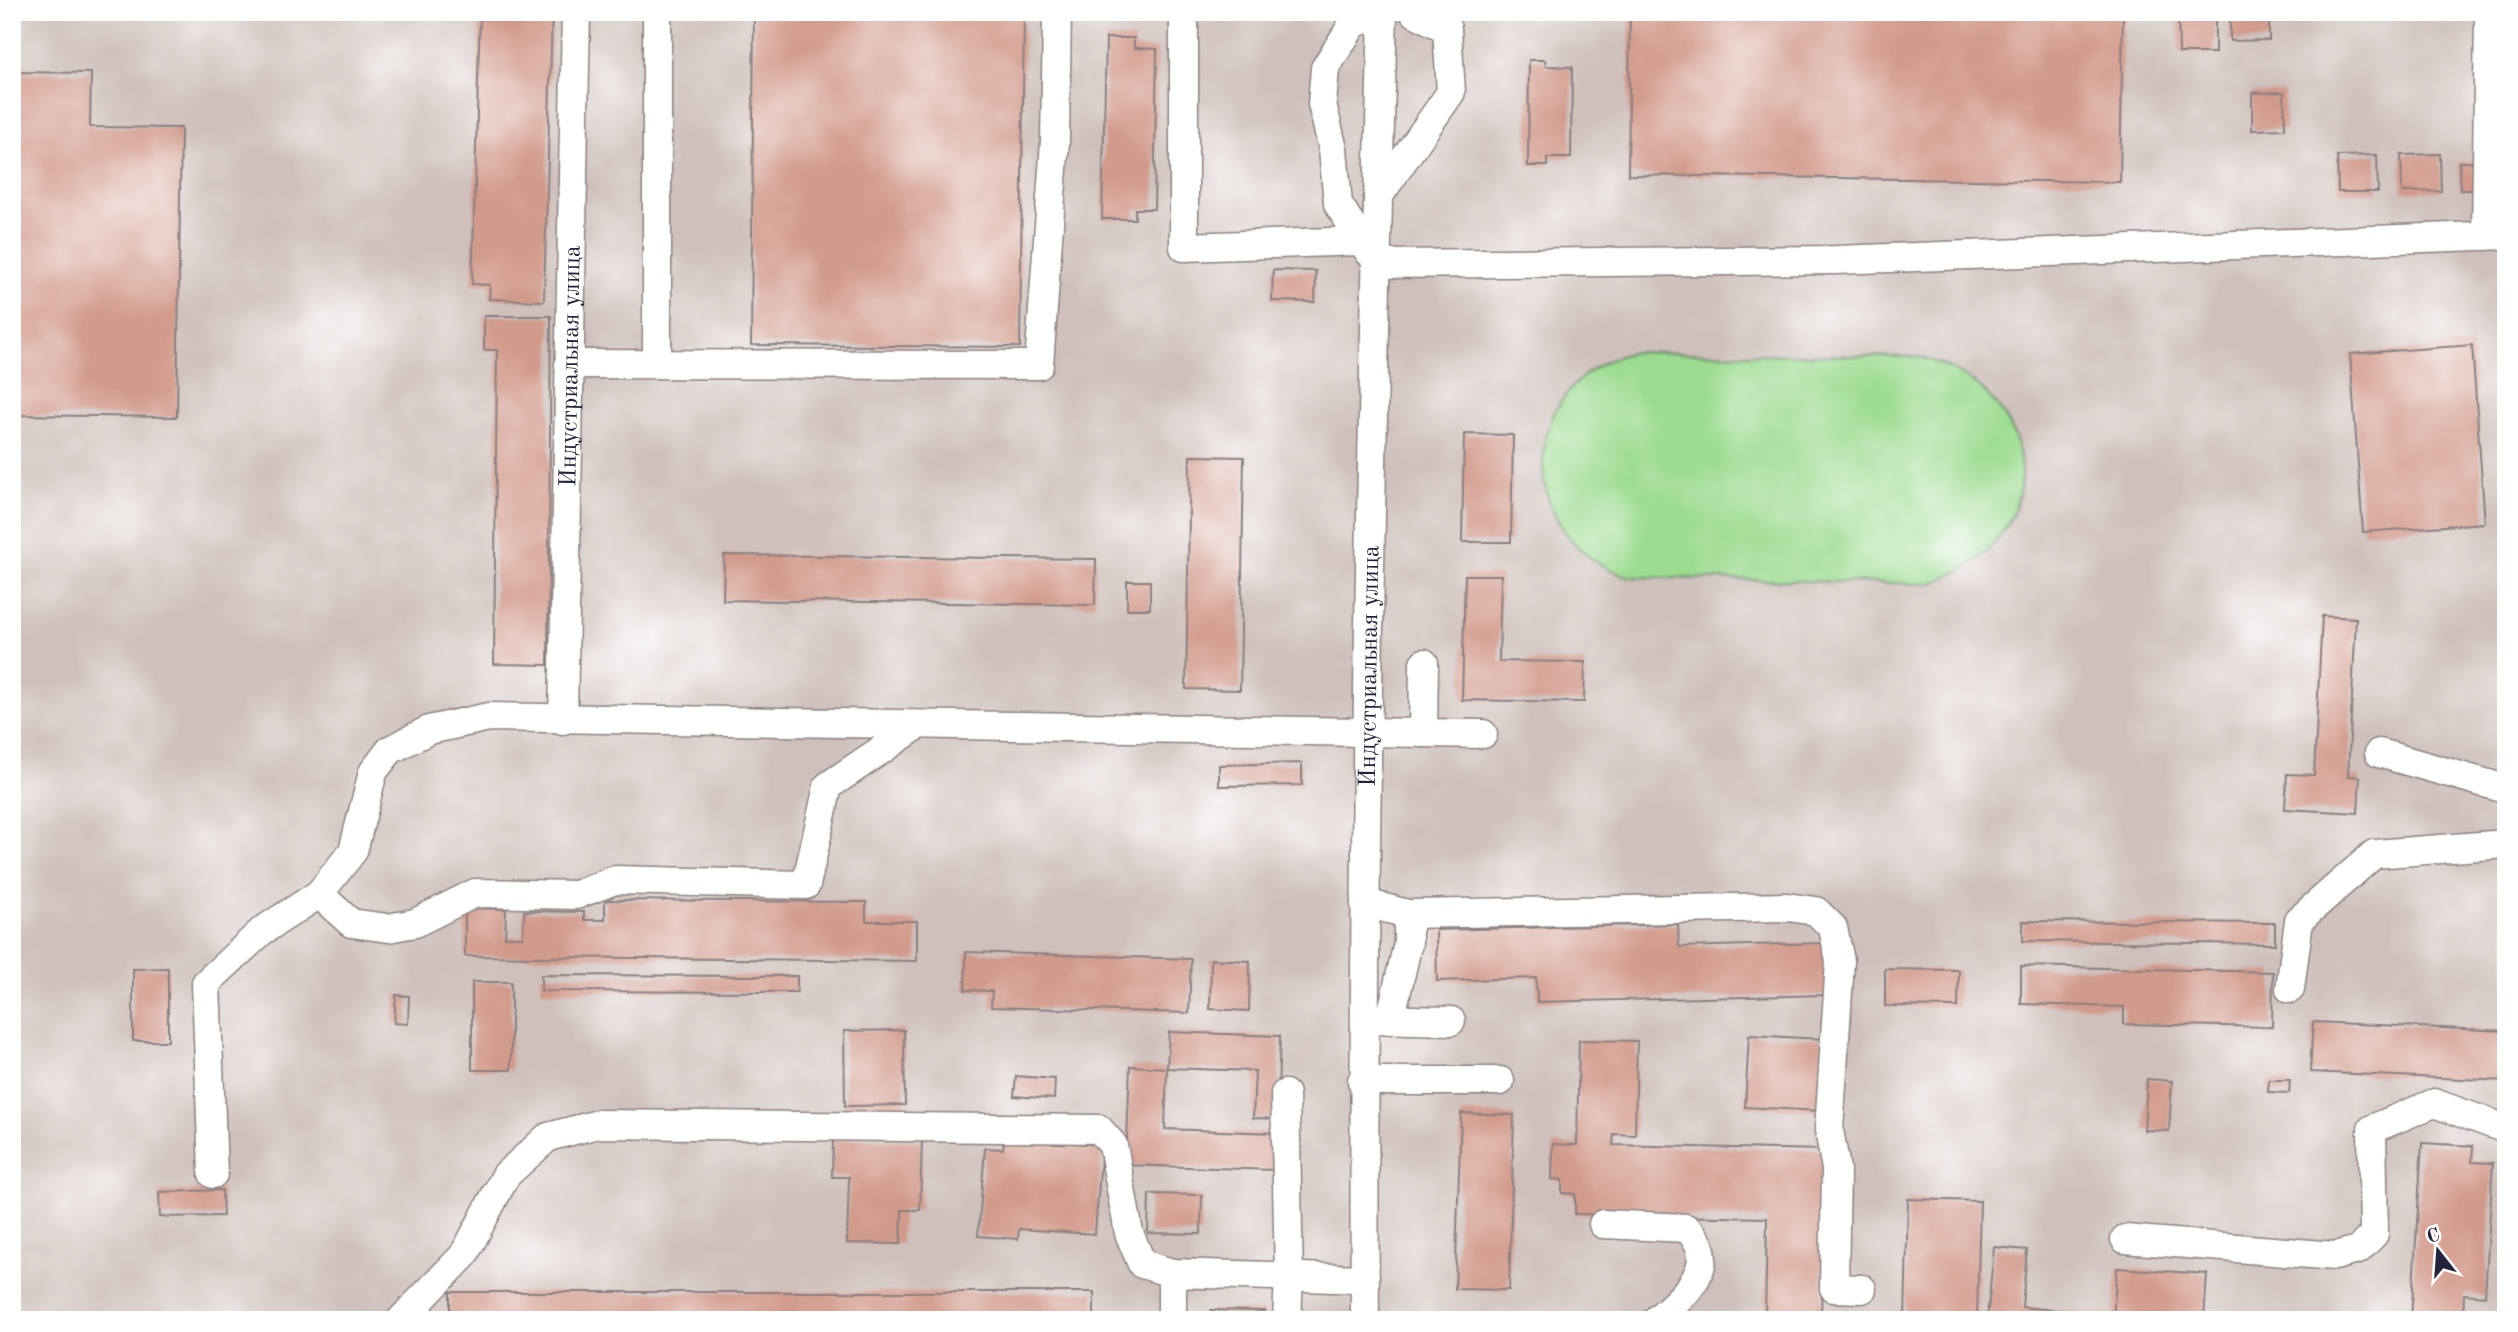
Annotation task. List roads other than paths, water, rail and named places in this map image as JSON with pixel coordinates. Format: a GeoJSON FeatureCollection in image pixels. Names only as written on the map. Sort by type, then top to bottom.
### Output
{"type":"FeatureCollection","features":[{"type":"Feature","properties":{"kind":"street","name":"Индустриальная улица"},"geometry":{"type":"LineString","coordinates":[[563,720],[576,12]]}},
{"type":"Feature","properties":{"kind":"street"},"geometry":{"type":"LineString","coordinates":[[657,12],[657,364]]}},
{"type":"Feature","properties":{"kind":"street"},"geometry":{"type":"LineString","coordinates":[[569,364],[1039,365],[1055,141],[1057,12]]}},
{"type":"Feature","properties":{"kind":"street"},"geometry":{"type":"LineString","coordinates":[[1184,12],[1184,247],[1836,260],[2496,236],[2489,12]]}},
{"type":"Feature","properties":{"kind":"street","name":"Индустриальная улица"},"geometry":{"type":"LineString","coordinates":[[1365,1320],[1362,1081],[1377,1019],[1365,903],[1369,252],[1378,197],[1383,12]]}},
{"type":"Feature","properties":{"kind":"street"},"geometry":{"type":"LineString","coordinates":[[1369,252],[1338,204],[1332,149],[1322,104],[1325,68],[1353,24],[1383,12]]}},
{"type":"Feature","properties":{"kind":"street"},"geometry":{"type":"LineString","coordinates":[[1378,197],[1451,92],[1447,29],[1414,12]]}},
{"type":"Feature","properties":{"kind":"street"},"geometry":{"type":"LineString","coordinates":[[1423,733],[1424,663]]}},
{"type":"Feature","properties":{"kind":"street"},"geometry":{"type":"LineString","coordinates":[[213,1174],[206,983],[262,931],[319,894],[353,851],[373,772],[390,750],[429,730],[489,717],[1483,734]]}},
{"type":"Feature","properties":{"kind":"street"},"geometry":{"type":"LineString","coordinates":[[319,894],[351,923],[388,928],[415,923],[475,892],[576,895],[615,880],[806,885],[828,786],[918,725]]}},
{"type":"Feature","properties":{"kind":"street"},"geometry":{"type":"LineString","coordinates":[[2379,752],[2506,789]]}},
{"type":"Feature","properties":{"kind":"street"},"geometry":{"type":"LineString","coordinates":[[2290,989],[2299,920],[2374,854],[2506,844]]}},
{"type":"Feature","properties":{"kind":"street"},"geometry":{"type":"LineString","coordinates":[[1365,903],[1408,914],[1787,907],[1816,911],[1833,928],[1840,961],[1829,1130],[1836,1169],[1834,1288],[1862,1289]]}},
{"type":"Feature","properties":{"kind":"street"},"geometry":{"type":"LineString","coordinates":[[1408,914],[1408,943],[1377,1019],[1451,1021]]}},
{"type":"Feature","properties":{"kind":"street"},"geometry":{"type":"LineString","coordinates":[[1362,1081],[1500,1081]]}},
{"type":"Feature","properties":{"kind":"street"},"geometry":{"type":"LineString","coordinates":[[1285,1094],[1289,1276],[1287,1320]]}},
{"type":"Feature","properties":{"kind":"street"},"geometry":{"type":"LineString","coordinates":[[2125,1239],[2335,1256],[2358,1250],[2374,1234],[2372,1129],[2434,1103],[2506,1129]]}},
{"type":"Feature","properties":{"kind":"street"},"geometry":{"type":"LineString","coordinates":[[401,1320],[464,1255],[506,1175],[548,1136],[598,1124],[1099,1129],[1113,1145],[1129,1233],[1142,1264],[1172,1273],[1365,1279]]}},
{"type":"Feature","properties":{"kind":"street"},"geometry":{"type":"LineString","coordinates":[[1603,1224],[1686,1228],[1695,1236],[1700,1253],[1698,1278],[1680,1300],[1656,1320]]}},
{"type":"Feature","properties":{"kind":"street"},"geometry":{"type":"LineString","coordinates":[[1172,1273],[1172,1320]]}}]}
